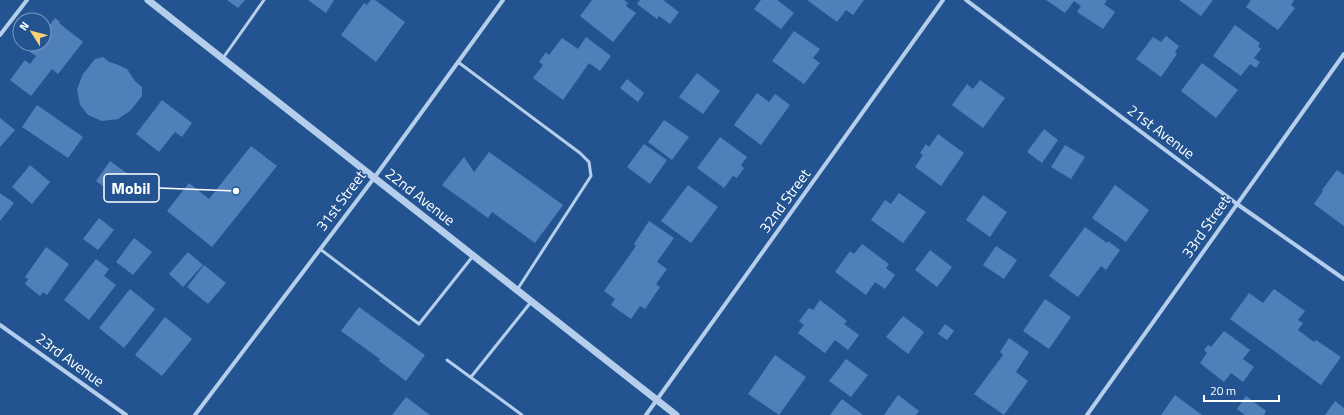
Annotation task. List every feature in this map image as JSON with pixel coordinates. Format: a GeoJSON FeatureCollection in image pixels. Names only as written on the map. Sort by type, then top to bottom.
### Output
{"type":"FeatureCollection","features":[{"type":"Feature","properties":{"kind":"street"},"geometry":{"type":"LineString","coordinates":[[0,35],[27,0]]}},
{"type":"Feature","properties":{"kind":"street","name":"22nd Avenue"},"geometry":{"type":"LineString","coordinates":[[148,0],[676,415]]}},
{"type":"Feature","properties":{"kind":"street","name":"31st Street"},"geometry":{"type":"LineString","coordinates":[[195,415],[374,178],[503,0]]}},
{"type":"Feature","properties":{"kind":"street","name":"32nd Street"},"geometry":{"type":"LineString","coordinates":[[646,415],[943,0]]}},
{"type":"Feature","properties":{"kind":"street","name":"21st Avenue"},"geometry":{"type":"LineString","coordinates":[[966,0],[1237,204],[1344,279]]}},
{"type":"Feature","properties":{"kind":"street","name":"33rd Street"},"geometry":{"type":"LineString","coordinates":[[1087,415],[1344,54]]}},
{"type":"Feature","properties":{"kind":"street","name":"23rd Avenue"},"geometry":{"type":"LineString","coordinates":[[0,325],[126,415]]}},
{"type":"Feature","properties":{"kind":"lane"},"geometry":{"type":"LineString","coordinates":[[222,58],[264,0]]}},
{"type":"Feature","properties":{"kind":"lane"},"geometry":{"type":"LineString","coordinates":[[458,62],[580,153],[588,162],[591,176],[517,290]]}},
{"type":"Feature","properties":{"kind":"lane"},"geometry":{"type":"LineString","coordinates":[[320,249],[419,324],[473,256]]}},
{"type":"Feature","properties":{"kind":"lane"},"geometry":{"type":"LineString","coordinates":[[471,378],[532,301]]}},
{"type":"Feature","properties":{"kind":"lane"},"geometry":{"type":"LineString","coordinates":[[447,360],[522,415]]}},
{"type":"Feature","properties":{"kind":"building"},"geometry":{"type":"Polygon","coordinates":[[[227,0],[245,0],[238,8],[227,0]]]}},
{"type":"Feature","properties":{"kind":"building"},"geometry":{"type":"Polygon","coordinates":[[[308,0],[334,0],[326,13],[308,0]]]}},
{"type":"Feature","properties":{"kind":"building"},"geometry":{"type":"Polygon","coordinates":[[[371,0],[375,0],[405,22],[376,62],[341,35],[364,3],[367,5],[371,0]]]}},
{"type":"Feature","properties":{"kind":"building"},"geometry":{"type":"Polygon","coordinates":[[[592,0],[624,0],[628,3],[626,6],[636,13],[613,42],[580,16],[592,0]]]}},
{"type":"Feature","properties":{"kind":"building"},"geometry":{"type":"Polygon","coordinates":[[[640,0],[663,0],[679,12],[670,24],[659,16],[657,19],[637,4],[640,0]]]}},
{"type":"Feature","properties":{"kind":"building"},"geometry":{"type":"Polygon","coordinates":[[[761,0],[777,0],[794,13],[781,29],[754,9],[761,0]]]}},
{"type":"Feature","properties":{"kind":"building"},"geometry":{"type":"Polygon","coordinates":[[[807,0],[864,0],[853,15],[846,10],[837,22],[807,0]]]}},
{"type":"Feature","properties":{"kind":"building"},"geometry":{"type":"Polygon","coordinates":[[[1046,0],[1105,0],[1107,1],[1104,4],[1115,12],[1103,29],[1077,12],[1081,6],[1074,1],[1065,13],[1046,0]]]}},
{"type":"Feature","properties":{"kind":"building"},"geometry":{"type":"Polygon","coordinates":[[[1179,0],[1213,0],[1201,16],[1179,0]]]}},
{"type":"Feature","properties":{"kind":"building"},"geometry":{"type":"Polygon","coordinates":[[[1251,0],[1294,0],[1291,5],[1295,8],[1278,30],[1246,7],[1251,0]]]}},
{"type":"Feature","properties":{"kind":"building"},"geometry":{"type":"Polygon","coordinates":[[[55,18],[83,42],[58,74],[52,69],[31,96],[10,80],[25,60],[30,64],[36,56],[30,52],[52,52],[52,22],[55,18]]]}},
{"type":"Feature","properties":{"kind":"building"},"geometry":{"type":"Polygon","coordinates":[[[1235,25],[1260,43],[1258,46],[1261,49],[1254,58],[1260,62],[1256,68],[1250,64],[1241,76],[1213,56],[1235,25]]]}},
{"type":"Feature","properties":{"kind":"building"},"geometry":{"type":"Polygon","coordinates":[[[794,31],[820,49],[813,58],[820,63],[804,84],[772,61],[794,31]]]}},
{"type":"Feature","properties":{"kind":"building"},"geometry":{"type":"Polygon","coordinates":[[[1166,36],[1179,46],[1175,52],[1177,54],[1161,77],[1136,59],[1153,37],[1161,42],[1166,36]]]}},
{"type":"Feature","properties":{"kind":"building"},"geometry":{"type":"Polygon","coordinates":[[[586,37],[611,56],[600,71],[589,63],[563,100],[533,78],[543,65],[539,62],[546,52],[549,55],[562,38],[578,49],[586,37]]]}},
{"type":"Feature","properties":{"kind":"building"},"geometry":{"type":"Polygon","coordinates":[[[103,57],[109,62],[127,69],[135,81],[142,87],[142,96],[130,111],[118,119],[102,121],[88,115],[80,105],[77,89],[83,74],[95,59],[103,57]]]}},
{"type":"Feature","properties":{"kind":"building"},"geometry":{"type":"Polygon","coordinates":[[[1202,63],[1238,90],[1216,118],[1181,91],[1202,63]]]}},
{"type":"Feature","properties":{"kind":"building"},"geometry":{"type":"Polygon","coordinates":[[[697,73],[720,91],[703,114],[679,97],[697,73]]]}},
{"type":"Feature","properties":{"kind":"building"},"geometry":{"type":"Polygon","coordinates":[[[627,79],[644,93],[638,102],[620,88],[627,79]]]}},
{"type":"Feature","properties":{"kind":"building"},"geometry":{"type":"Polygon","coordinates":[[[980,80],[1005,98],[983,128],[952,105],[967,84],[973,89],[980,80]]]}},
{"type":"Feature","properties":{"kind":"building"},"geometry":{"type":"Polygon","coordinates":[[[757,93],[769,102],[775,94],[790,105],[761,145],[734,125],[757,93]]]}},
{"type":"Feature","properties":{"kind":"building"},"geometry":{"type":"Polygon","coordinates":[[[162,100],[192,123],[182,137],[175,132],[159,152],[136,134],[162,100]]]}},
{"type":"Feature","properties":{"kind":"building"},"geometry":{"type":"Polygon","coordinates":[[[37,105],[83,137],[68,158],[22,127],[37,105]]]}},
{"type":"Feature","properties":{"kind":"building"},"geometry":{"type":"Polygon","coordinates":[[[0,118],[15,130],[0,147],[0,118]]]}},
{"type":"Feature","properties":{"kind":"building"},"geometry":{"type":"Polygon","coordinates":[[[664,120],[689,137],[672,160],[648,142],[664,120]]]}},
{"type":"Feature","properties":{"kind":"building"},"geometry":{"type":"Polygon","coordinates":[[[1044,129],[1058,140],[1042,163],[1027,152],[1044,129]]]}},
{"type":"Feature","properties":{"kind":"building"},"geometry":{"type":"Polygon","coordinates":[[[938,134],[964,153],[941,186],[915,167],[923,155],[920,153],[926,144],[929,147],[938,134]]]}},
{"type":"Feature","properties":{"kind":"building"},"geometry":{"type":"Polygon","coordinates":[[[720,137],[747,157],[741,165],[744,168],[737,178],[733,176],[724,188],[697,168],[720,137]]]}},
{"type":"Feature","properties":{"kind":"building"},"geometry":{"type":"Polygon","coordinates":[[[644,144],[667,160],[650,184],[627,167],[644,144]]]}},
{"type":"Feature","properties":{"kind":"building"},"geometry":{"type":"Polygon","coordinates":[[[1065,145],[1085,157],[1071,179],[1051,167],[1065,145]]]}},
{"type":"Feature","properties":{"kind":"building"},"geometry":{"type":"Polygon","coordinates":[[[251,146],[277,166],[212,247],[167,211],[189,183],[209,199],[251,146]]]}},
{"type":"Feature","properties":{"kind":"building"},"geometry":{"type":"Polygon","coordinates":[[[489,152],[563,205],[535,243],[492,212],[488,218],[442,185],[464,157],[474,172],[489,152]]]}},
{"type":"Feature","properties":{"kind":"building"},"geometry":{"type":"Polygon","coordinates":[[[110,161],[139,182],[125,202],[96,181],[110,161]]]}},
{"type":"Feature","properties":{"kind":"building"},"geometry":{"type":"Polygon","coordinates":[[[30,165],[50,182],[32,204],[12,187],[30,165]]]}},
{"type":"Feature","properties":{"kind":"building"},"geometry":{"type":"Polygon","coordinates":[[[1337,170],[1344,175],[1344,226],[1314,204],[1323,191],[1322,190],[1337,170]]]}},
{"type":"Feature","properties":{"kind":"building"},"geometry":{"type":"Polygon","coordinates":[[[688,185],[718,207],[691,243],[661,221],[688,185]]]}},
{"type":"Feature","properties":{"kind":"building"},"geometry":{"type":"Polygon","coordinates":[[[1115,185],[1149,210],[1126,242],[1092,218],[1115,185]]]}},
{"type":"Feature","properties":{"kind":"building"},"geometry":{"type":"Polygon","coordinates":[[[0,193],[14,203],[0,221],[0,193]]]}},
{"type":"Feature","properties":{"kind":"building"},"geometry":{"type":"Polygon","coordinates":[[[899,193],[926,212],[903,243],[871,220],[885,200],[891,204],[899,193]]]}},
{"type":"Feature","properties":{"kind":"building"},"geometry":{"type":"Polygon","coordinates":[[[983,195],[1007,212],[990,237],[966,220],[983,195]]]}},
{"type":"Feature","properties":{"kind":"building"},"geometry":{"type":"Polygon","coordinates":[[[99,218],[114,230],[98,250],[83,239],[99,218]]]}},
{"type":"Feature","properties":{"kind":"building"},"geometry":{"type":"Polygon","coordinates":[[[649,221],[674,238],[657,262],[667,269],[656,284],[660,287],[645,309],[640,306],[631,319],[611,305],[615,299],[604,291],[636,246],[634,244],[649,221]]]}},
{"type":"Feature","properties":{"kind":"building"},"geometry":{"type":"Polygon","coordinates":[[[1085,227],[1107,243],[1108,241],[1120,250],[1106,270],[1101,266],[1078,297],[1049,276],[1085,227]]]}},
{"type":"Feature","properties":{"kind":"building"},"geometry":{"type":"Polygon","coordinates":[[[134,238],[152,252],[133,275],[116,262],[134,238]]]}},
{"type":"Feature","properties":{"kind":"building"},"geometry":{"type":"Polygon","coordinates":[[[862,244],[889,264],[886,268],[895,275],[885,289],[875,282],[866,295],[835,272],[850,251],[854,254],[862,244]]]}},
{"type":"Feature","properties":{"kind":"building"},"geometry":{"type":"Polygon","coordinates":[[[996,246],[1017,260],[1004,279],[983,265],[996,246]]]}},
{"type":"Feature","properties":{"kind":"building"},"geometry":{"type":"Polygon","coordinates":[[[46,247],[69,264],[47,295],[43,292],[40,296],[25,284],[28,279],[25,277],[46,247]]]}},
{"type":"Feature","properties":{"kind":"building"},"geometry":{"type":"Polygon","coordinates":[[[930,250],[952,267],[937,287],[915,270],[930,250]]]}},
{"type":"Feature","properties":{"kind":"building"},"geometry":{"type":"Polygon","coordinates":[[[188,252],[203,265],[183,287],[169,274],[188,252]]]}},
{"type":"Feature","properties":{"kind":"building"},"geometry":{"type":"Polygon","coordinates":[[[96,259],[109,269],[104,276],[116,285],[89,320],[64,300],[96,259]]]}},
{"type":"Feature","properties":{"kind":"building"},"geometry":{"type":"Polygon","coordinates":[[[204,265],[226,283],[208,304],[187,287],[204,265]]]}},
{"type":"Feature","properties":{"kind":"building"},"geometry":{"type":"Polygon","coordinates":[[[130,289],[155,309],[124,348],[99,328],[130,289]]]}},
{"type":"Feature","properties":{"kind":"building"},"geometry":{"type":"Polygon","coordinates":[[[1274,289],[1305,311],[1298,320],[1303,323],[1298,330],[1314,342],[1316,340],[1341,357],[1321,385],[1230,319],[1249,293],[1263,303],[1274,289]]]}},
{"type":"Feature","properties":{"kind":"building"},"geometry":{"type":"Polygon","coordinates":[[[1045,299],[1071,317],[1049,349],[1023,331],[1045,299]]]}},
{"type":"Feature","properties":{"kind":"building"},"geometry":{"type":"Polygon","coordinates":[[[820,300],[847,321],[844,324],[859,335],[848,350],[835,340],[825,353],[798,333],[804,325],[799,321],[809,308],[813,310],[820,300]]]}},
{"type":"Feature","properties":{"kind":"building"},"geometry":{"type":"Polygon","coordinates":[[[359,307],[425,355],[406,381],[379,361],[380,359],[341,331],[359,307]]]}},
{"type":"Feature","properties":{"kind":"building"},"geometry":{"type":"Polygon","coordinates":[[[903,316],[924,332],[908,354],[886,337],[903,316]]]}},
{"type":"Feature","properties":{"kind":"building"},"geometry":{"type":"Polygon","coordinates":[[[165,317],[192,339],[162,376],[135,355],[165,317]]]}},
{"type":"Feature","properties":{"kind":"building"},"geometry":{"type":"Polygon","coordinates":[[[945,324],[954,331],[947,340],[938,334],[945,324]]]}},
{"type":"Feature","properties":{"kind":"building"},"geometry":{"type":"Polygon","coordinates":[[[1224,331],[1250,350],[1243,359],[1254,367],[1243,382],[1231,373],[1224,382],[1200,363],[1207,353],[1204,350],[1208,345],[1211,347],[1224,331]]]}},
{"type":"Feature","properties":{"kind":"building"},"geometry":{"type":"Polygon","coordinates":[[[1009,338],[1029,352],[1016,372],[1028,381],[1004,415],[974,394],[1003,355],[1000,352],[1009,338]]]}},
{"type":"Feature","properties":{"kind":"building"},"geometry":{"type":"Polygon","coordinates":[[[775,355],[806,377],[779,415],[748,394],[775,355]]]}},
{"type":"Feature","properties":{"kind":"building"},"geometry":{"type":"Polygon","coordinates":[[[846,359],[868,375],[851,397],[829,381],[846,359]]]}},
{"type":"Feature","properties":{"kind":"building"},"geometry":{"type":"Polygon","coordinates":[[[898,395],[919,411],[916,415],[884,415],[898,395]]]}},
{"type":"Feature","properties":{"kind":"building"},"geometry":{"type":"Polygon","coordinates":[[[1175,395],[1202,415],[1161,415],[1175,395]]]}},
{"type":"Feature","properties":{"kind":"building"},"geometry":{"type":"Polygon","coordinates":[[[1246,396],[1266,411],[1264,415],[1245,415],[1237,409],[1246,396]]]}},
{"type":"Feature","properties":{"kind":"building"},"geometry":{"type":"Polygon","coordinates":[[[406,397],[430,415],[392,415],[406,397]]]}},
{"type":"Feature","properties":{"kind":"building"},"geometry":{"type":"Polygon","coordinates":[[[842,399],[863,415],[830,415],[842,399]]]}},
{"type":"Feature","properties":{"kind":"building"},"geometry":{"type":"Polygon","coordinates":[[[1335,401],[1344,408],[1344,415],[1325,415],[1335,401]]]}},
{"type":"Feature","properties":{"kind":"place","name":"Mobil"},"geometry":{"type":"Point","coordinates":[236,191]}}]}
